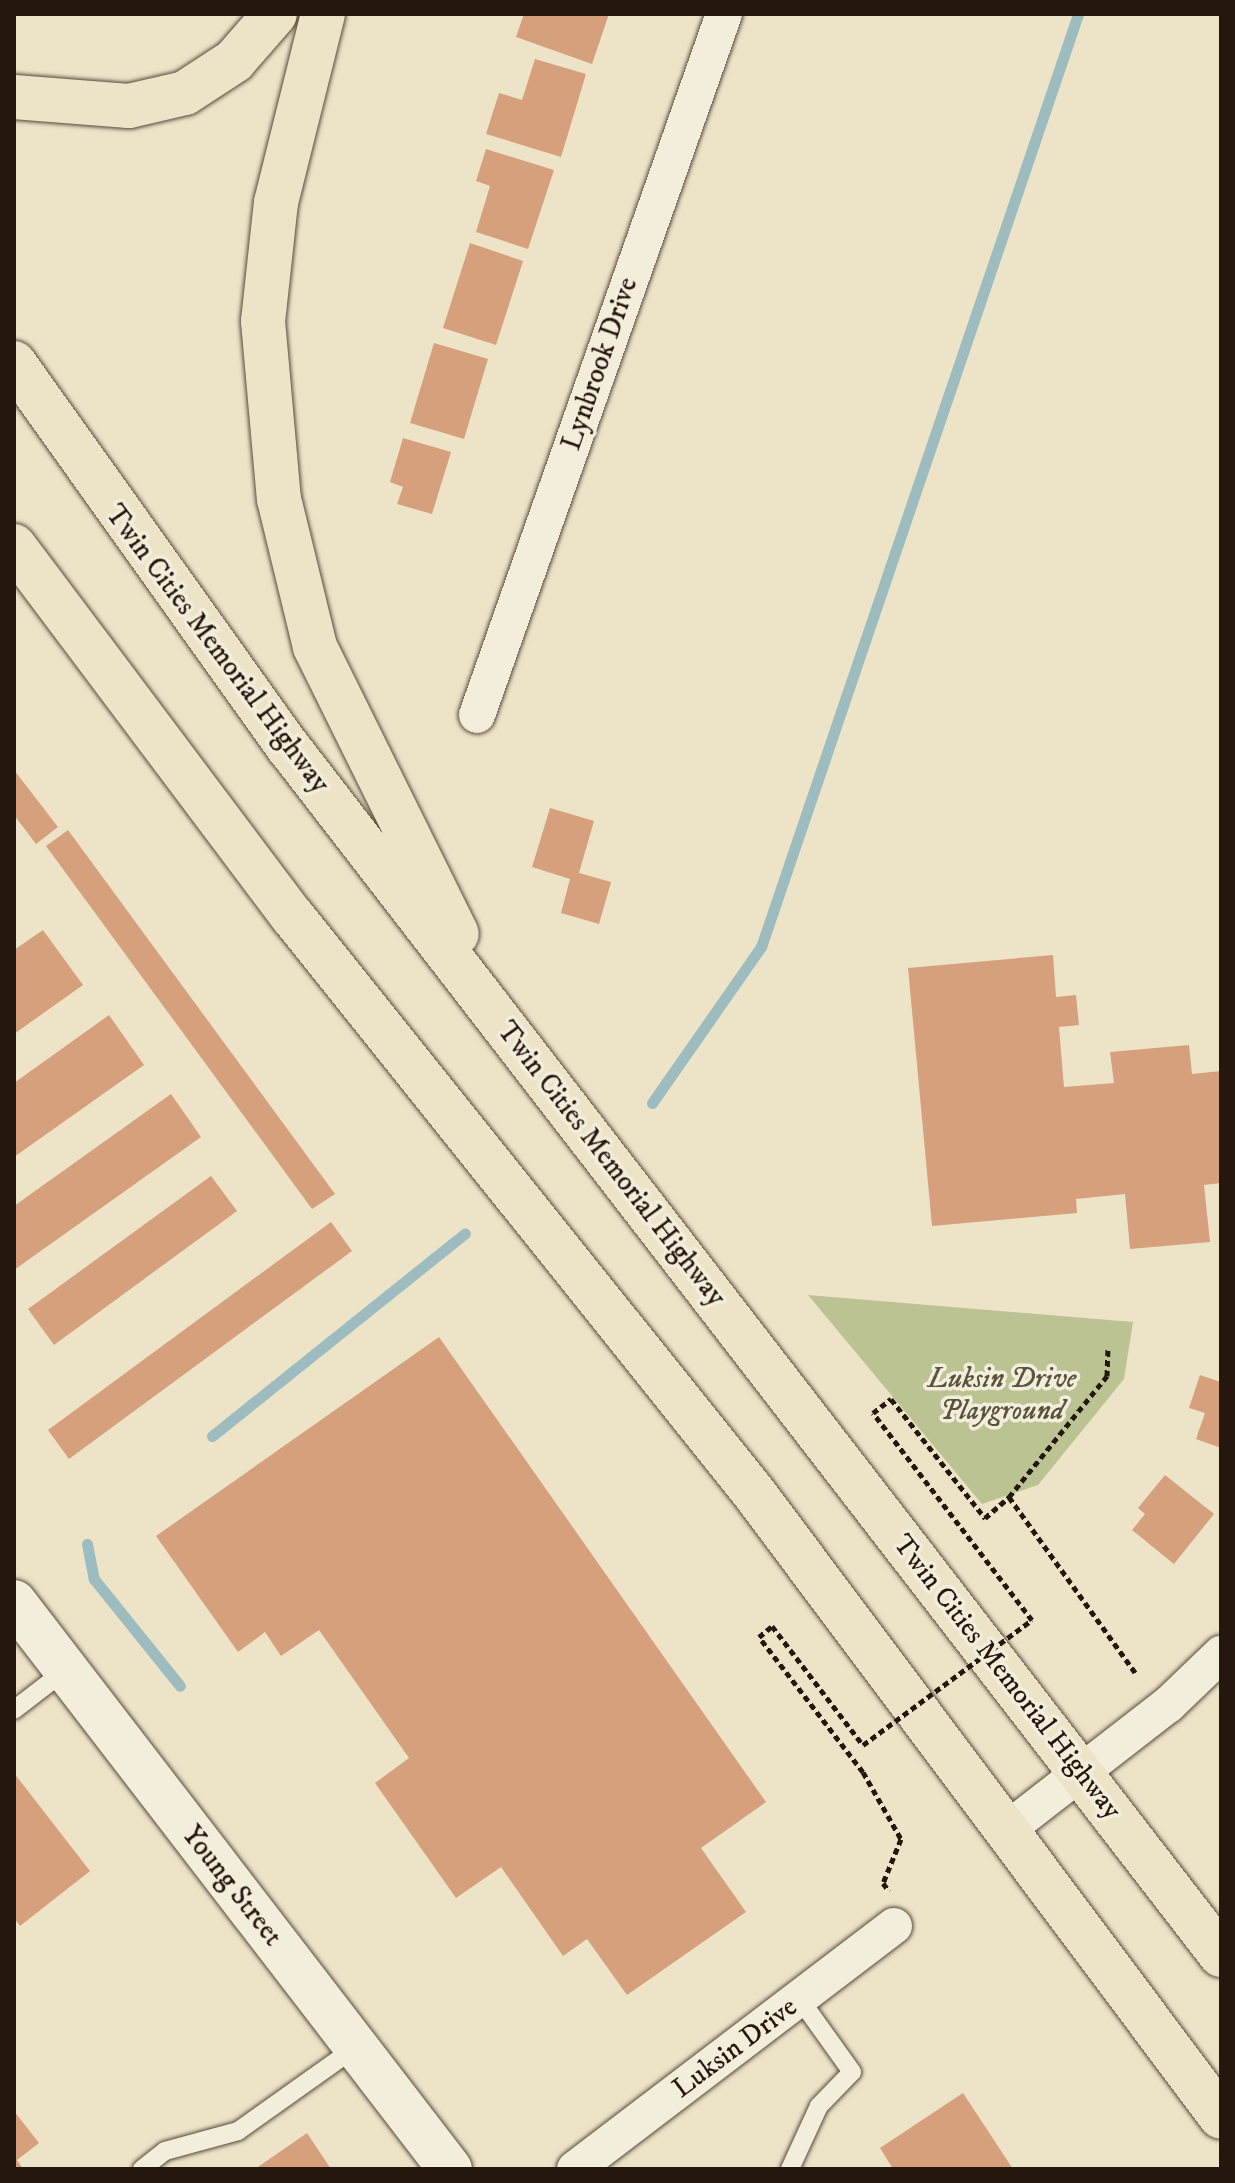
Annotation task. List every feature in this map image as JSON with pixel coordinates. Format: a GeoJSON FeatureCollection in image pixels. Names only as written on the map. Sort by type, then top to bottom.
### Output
{"type":"FeatureCollection","features":[{"type":"Feature","properties":{"kind":"main road"},"geometry":{"type":"LineString","coordinates":[[14,97],[129,106],[185,93],[234,61],[275,14]]}},
{"type":"Feature","properties":{"kind":"main road"},"geometry":{"type":"LineString","coordinates":[[323,14],[276,202],[263,321],[279,499],[315,647],[499,1018]]}},
{"type":"Feature","properties":{"kind":"main road","name":"Twin Cities Memorial Highway"},"geometry":{"type":"LineString","coordinates":[[14,363],[140,546],[499,1018],[1221,1955]]}},
{"type":"Feature","properties":{"kind":"main road"},"geometry":{"type":"LineString","coordinates":[[20,558],[332,967],[754,1493],[1004,1832],[1221,2117]]}},
{"type":"Feature","properties":{"kind":"street","name":"Lynbrook Drive"},"geometry":{"type":"LineString","coordinates":[[477,715],[724,14]]}},
{"type":"Feature","properties":{"kind":"street","name":"Young Street"},"geometry":{"type":"LineString","coordinates":[[14,1602],[450,2169]]}},
{"type":"Feature","properties":{"kind":"street"},"geometry":{"type":"LineString","coordinates":[[1004,1832],[1221,1654]]}},
{"type":"Feature","properties":{"kind":"street","name":"Luksin Drive"},"geometry":{"type":"LineString","coordinates":[[575,2169],[799,1998],[897,1916]]}},
{"type":"Feature","properties":{"kind":"lane"},"geometry":{"type":"LineString","coordinates":[[14,1710],[66,1670]]}},
{"type":"Feature","properties":{"kind":"lane"},"geometry":{"type":"LineString","coordinates":[[790,2169],[819,2106],[852,2072],[799,1998]]}},
{"type":"Feature","properties":{"kind":"lane"},"geometry":{"type":"LineString","coordinates":[[142,2169],[165,2151],[238,2131],[356,2047]]}},
{"type":"Feature","properties":{"kind":"path"},"geometry":{"type":"LineString","coordinates":[[897,1916],[883,1883],[901,1839],[863,1772],[759,1637],[772,1626],[863,1745],[1032,1620],[873,1413],[891,1399],[985,1518],[1009,1497],[1107,1376],[1108,1347]]}},
{"type":"Feature","properties":{"kind":"path"},"geometry":{"type":"LineString","coordinates":[[1009,1497],[1136,1674]]}},
{"type":"Feature","properties":{"kind":"green space","name":"Luksin Drive Playground"},"geometry":{"type":"Polygon","coordinates":[[[808,1295],[1133,1322],[1124,1379],[1038,1485],[982,1504],[808,1295]]]}},
{"type":"Feature","properties":{"kind":"building"},"geometry":{"type":"Polygon","coordinates":[[[524,14],[609,14],[592,64],[516,37],[524,14]]]}},
{"type":"Feature","properties":{"kind":"building"},"geometry":{"type":"Polygon","coordinates":[[[535,59],[586,74],[561,157],[486,134],[499,93],[522,100],[535,59]]]}},
{"type":"Feature","properties":{"kind":"building"},"geometry":{"type":"Polygon","coordinates":[[[486,149],[554,170],[528,249],[476,232],[490,186],[476,181],[486,149]]]}},
{"type":"Feature","properties":{"kind":"building"},"geometry":{"type":"Polygon","coordinates":[[[470,243],[523,261],[496,345],[443,328],[470,243]]]}},
{"type":"Feature","properties":{"kind":"building"},"geometry":{"type":"Polygon","coordinates":[[[434,343],[488,359],[464,439],[410,423],[434,343]]]}},
{"type":"Feature","properties":{"kind":"building"},"geometry":{"type":"Polygon","coordinates":[[[403,438],[451,452],[432,514],[397,504],[403,487],[390,482],[403,438]]]}},
{"type":"Feature","properties":{"kind":"building"},"geometry":{"type":"Polygon","coordinates":[[[14,770],[58,827],[36,844],[14,815],[14,770]]]}},
{"type":"Feature","properties":{"kind":"building"},"geometry":{"type":"Polygon","coordinates":[[[550,808],[594,821],[579,873],[611,882],[599,924],[561,913],[570,879],[532,867],[550,808]]]}},
{"type":"Feature","properties":{"kind":"building"},"geometry":{"type":"Polygon","coordinates":[[[68,830],[335,1194],[312,1209],[46,846],[68,830]]]}},
{"type":"Feature","properties":{"kind":"building"},"geometry":{"type":"Polygon","coordinates":[[[43,930],[83,985],[14,1034],[14,950],[43,930]]]}},
{"type":"Feature","properties":{"kind":"building"},"geometry":{"type":"Polygon","coordinates":[[[1053,955],[1056,997],[1076,995],[1079,1025],[1059,1027],[1064,1087],[1114,1083],[1110,1052],[1189,1045],[1192,1074],[1221,1071],[1221,1183],[1204,1185],[1210,1242],[1130,1249],[1125,1194],[1076,1199],[1077,1213],[932,1226],[908,968],[1053,955]]]}},
{"type":"Feature","properties":{"kind":"building"},"geometry":{"type":"Polygon","coordinates":[[[109,1015],[144,1065],[14,1157],[14,1083],[109,1015]]]}},
{"type":"Feature","properties":{"kind":"building"},"geometry":{"type":"Polygon","coordinates":[[[171,1094],[201,1137],[14,1270],[14,1206],[171,1094]]]}},
{"type":"Feature","properties":{"kind":"building"},"geometry":{"type":"Polygon","coordinates":[[[211,1176],[237,1211],[54,1345],[28,1309],[211,1176]]]}},
{"type":"Feature","properties":{"kind":"building"},"geometry":{"type":"Polygon","coordinates":[[[331,1222],[352,1251],[69,1459],[48,1430],[331,1222]]]}},
{"type":"Feature","properties":{"kind":"building"},"geometry":{"type":"Polygon","coordinates":[[[439,1337],[766,1802],[701,1848],[746,1912],[627,1995],[587,1939],[563,1956],[501,1867],[456,1898],[375,1783],[409,1758],[319,1630],[281,1656],[265,1632],[238,1652],[156,1536],[439,1337]]]}},
{"type":"Feature","properties":{"kind":"building"},"geometry":{"type":"Polygon","coordinates":[[[1200,1375],[1221,1382],[1221,1448],[1196,1439],[1205,1413],[1189,1408],[1200,1375]]]}},
{"type":"Feature","properties":{"kind":"building"},"geometry":{"type":"Polygon","coordinates":[[[1165,1475],[1214,1514],[1174,1564],[1132,1530],[1145,1514],[1138,1508],[1165,1475]]]}},
{"type":"Feature","properties":{"kind":"building"},"geometry":{"type":"Polygon","coordinates":[[[14,1773],[90,1871],[20,1926],[14,1918],[14,1773]]]}},
{"type":"Feature","properties":{"kind":"building"},"geometry":{"type":"Polygon","coordinates":[[[963,2093],[1013,2169],[893,2169],[880,2148],[963,2093]]]}},
{"type":"Feature","properties":{"kind":"building"},"geometry":{"type":"Polygon","coordinates":[[[14,2111],[39,2143],[17,2160],[23,2169],[14,2169],[14,2111]]]}},
{"type":"Feature","properties":{"kind":"building"},"geometry":{"type":"Polygon","coordinates":[[[307,2133],[331,2169],[255,2169],[307,2133]]]}},
{"type":"Feature","properties":{"kind":"waterway"},"geometry":{"type":"LineString","coordinates":[[652,1103],[761,947],[1078,14]]}},
{"type":"Feature","properties":{"kind":"waterway"},"geometry":{"type":"LineString","coordinates":[[212,1436],[465,1233]]}},
{"type":"Feature","properties":{"kind":"waterway"},"geometry":{"type":"LineString","coordinates":[[87,1544],[94,1579],[180,1686]]}}]}
